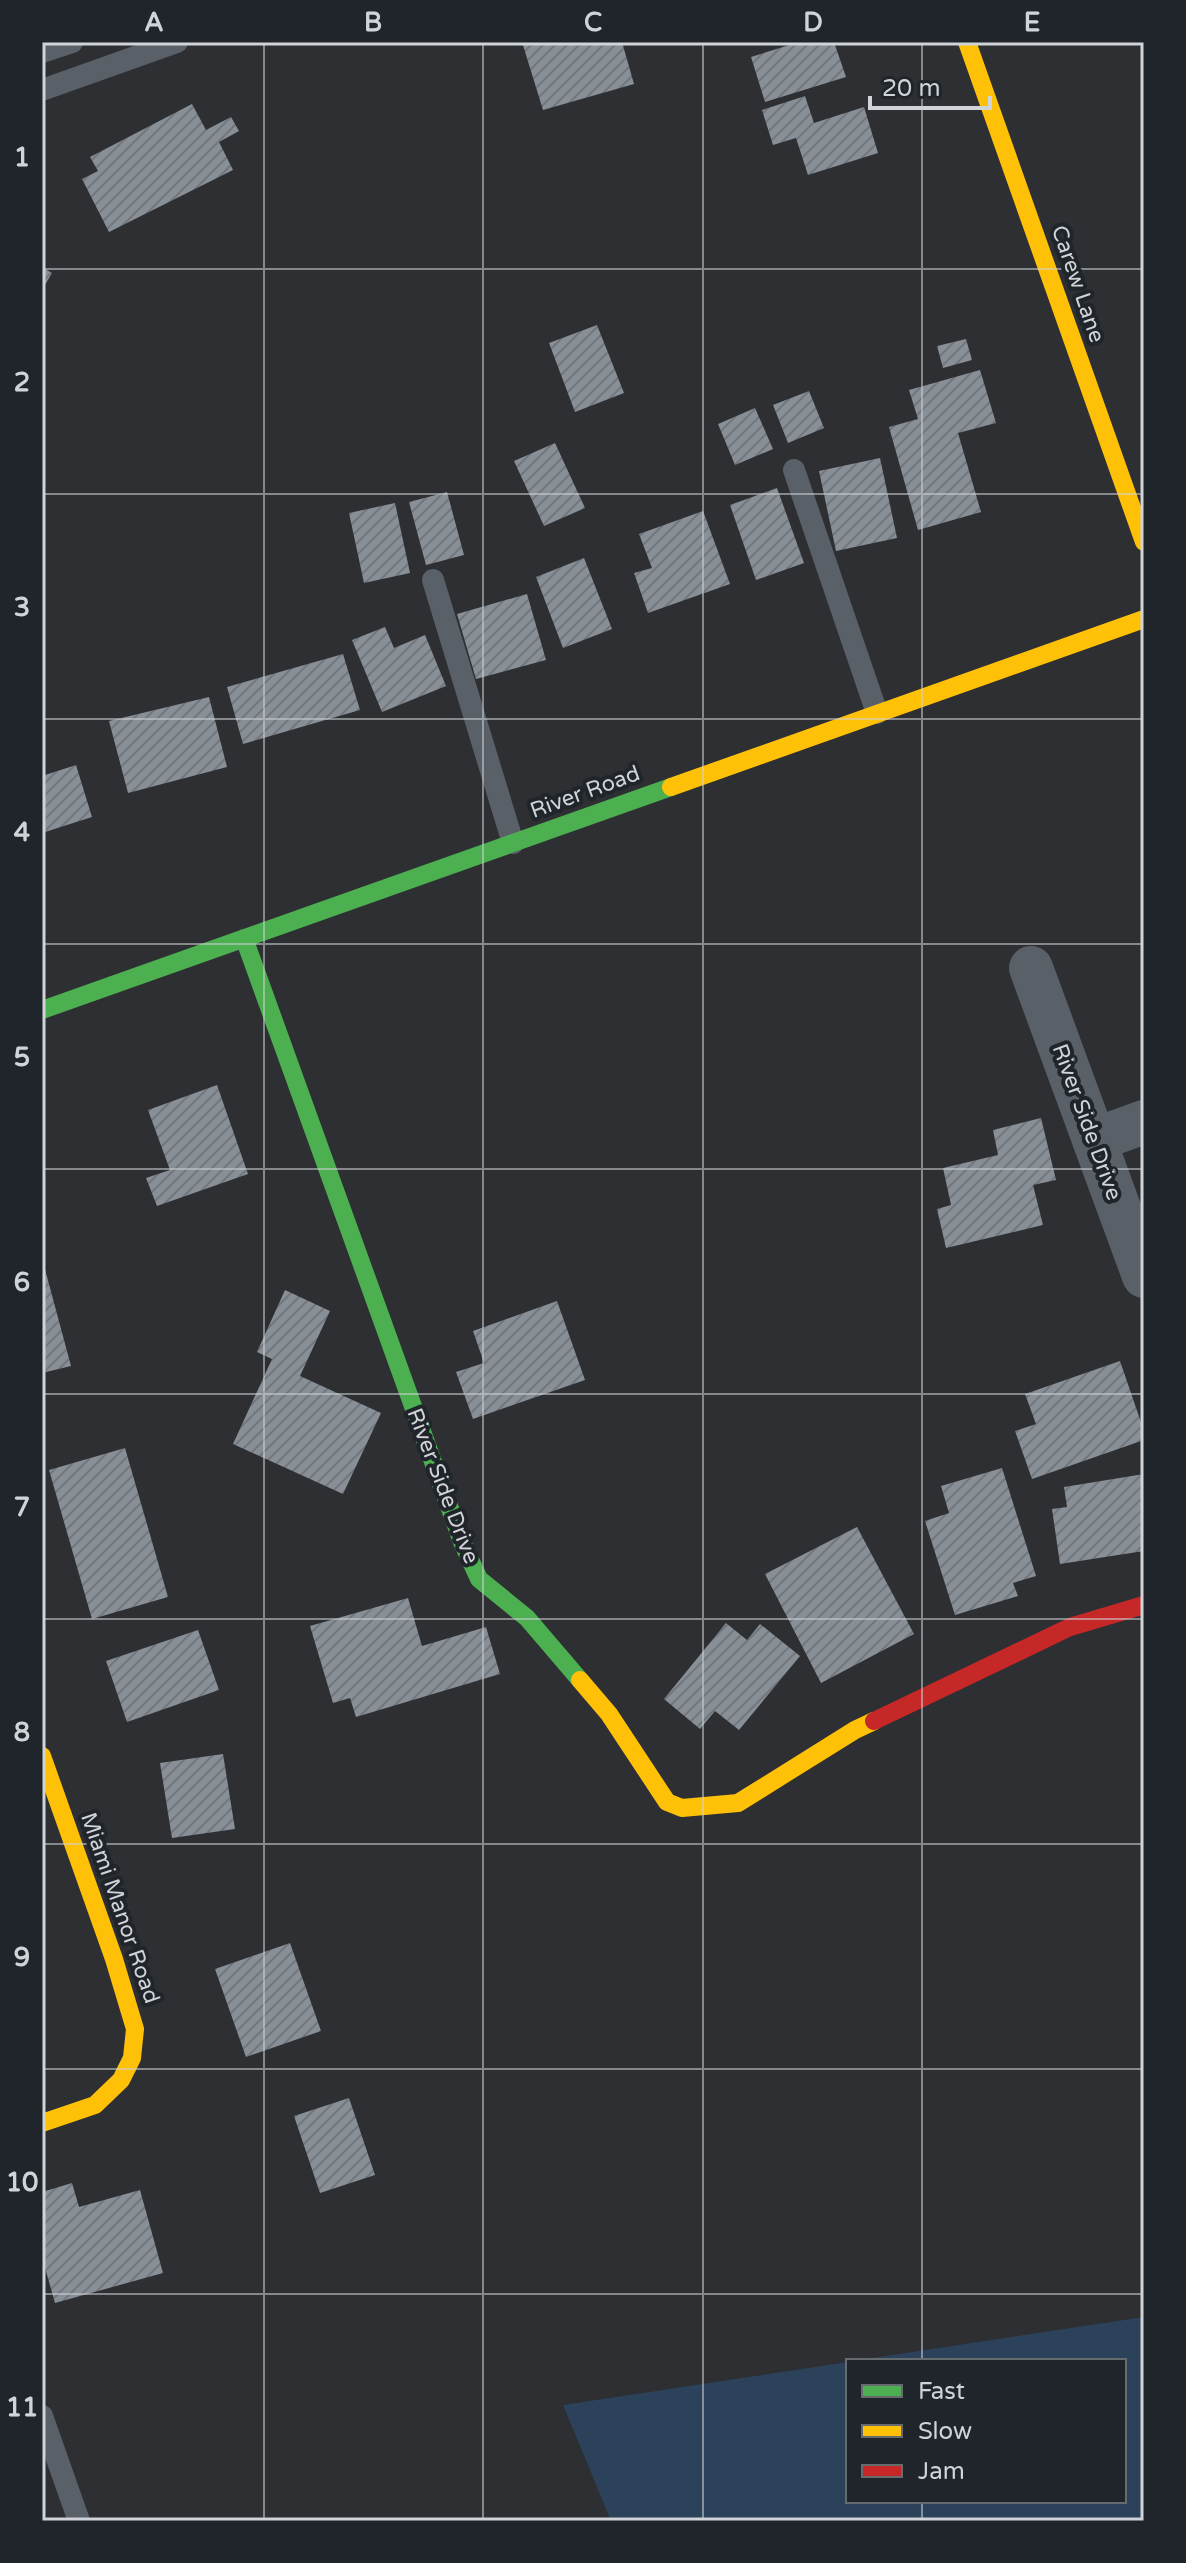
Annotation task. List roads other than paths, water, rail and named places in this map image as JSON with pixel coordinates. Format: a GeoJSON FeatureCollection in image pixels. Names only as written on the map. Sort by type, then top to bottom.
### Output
{"type":"FeatureCollection","features":[{"type":"Feature","properties":{"kind":"street","name":"Carew Lane"},"geometry":{"type":"LineString","coordinates":[[967,42],[1144,542]]}},
{"type":"Feature","properties":{"kind":"street","name":"River Road"},"geometry":{"type":"LineString","coordinates":[[42,1010],[1144,619]]}},
{"type":"Feature","properties":{"kind":"street","name":"River Side Drive"},"geometry":{"type":"LineString","coordinates":[[244,938],[456,1528],[479,1579],[527,1618],[609,1714],[667,1802],[682,1808],[738,1803],[855,1730],[1070,1627],[1144,1605]]}},
{"type":"Feature","properties":{"kind":"street","name":"River Side Drive"},"geometry":{"type":"LineString","coordinates":[[1031,968],[1144,1276]]}},
{"type":"Feature","properties":{"kind":"street"},"geometry":{"type":"LineString","coordinates":[[1094,1140],[1144,1122]]}},
{"type":"Feature","properties":{"kind":"street","name":"Miami Manor Road"},"geometry":{"type":"LineString","coordinates":[[42,1756],[114,1959],[135,2029],[132,2058],[121,2080],[95,2105],[42,2123]]}},
{"type":"Feature","properties":{"kind":"lane"},"geometry":{"type":"LineString","coordinates":[[42,52],[72,42]]}},
{"type":"Feature","properties":{"kind":"lane"},"geometry":{"type":"LineString","coordinates":[[42,90],[177,42]]}},
{"type":"Feature","properties":{"kind":"lane"},"geometry":{"type":"LineString","coordinates":[[794,470],[877,713]]}},
{"type":"Feature","properties":{"kind":"lane"},"geometry":{"type":"LineString","coordinates":[[433,580],[513,843]]}},
{"type":"Feature","properties":{"kind":"lane"},"geometry":{"type":"LineString","coordinates":[[42,2416],[79,2521]]}}]}
